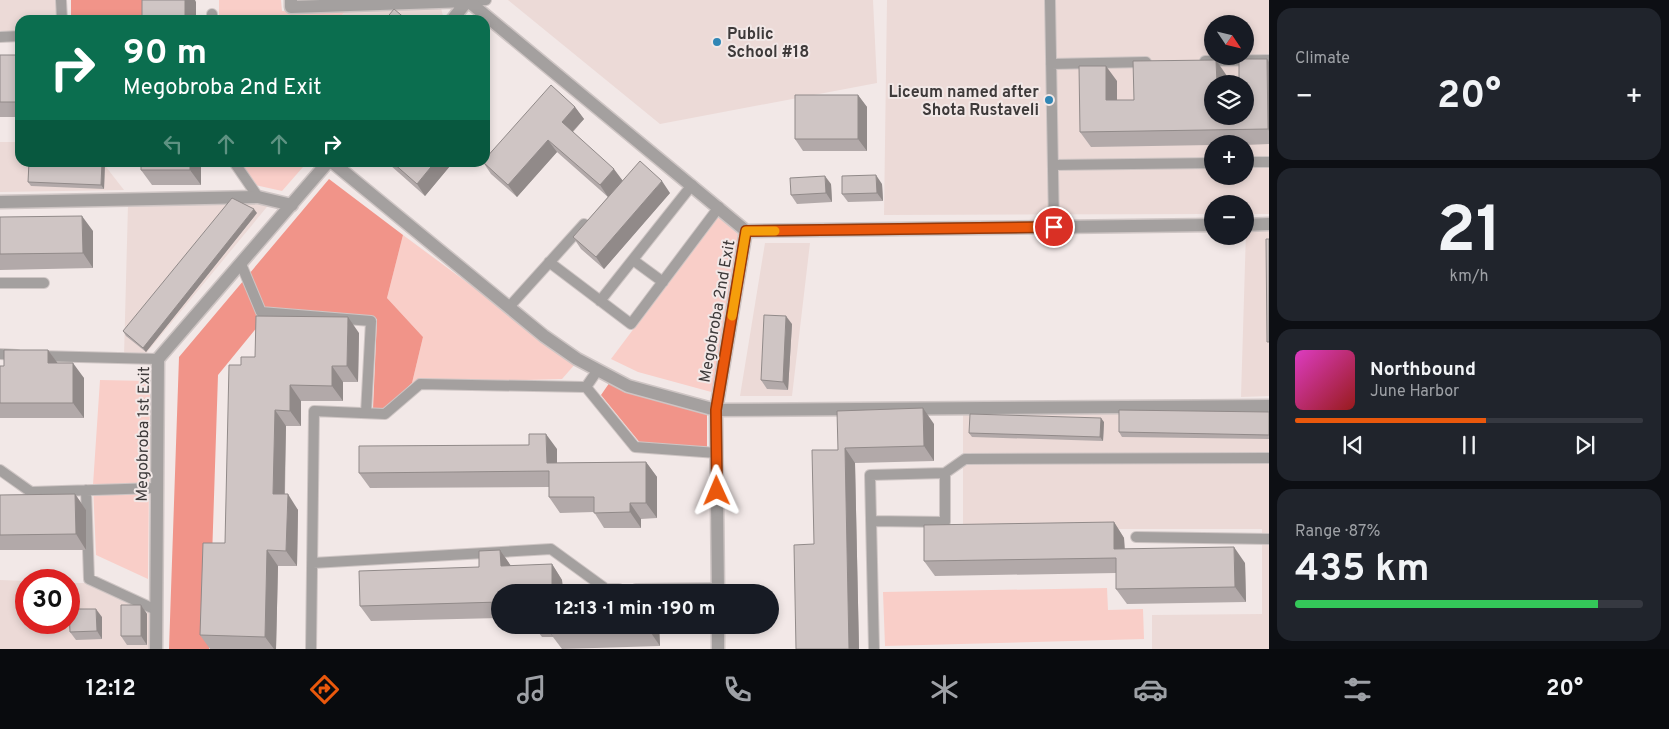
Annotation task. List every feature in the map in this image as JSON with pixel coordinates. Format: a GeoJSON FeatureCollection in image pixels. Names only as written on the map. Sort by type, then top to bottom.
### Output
{"type":"FeatureCollection","features":[{"type":"Feature","properties":{"kind":"street"},"geometry":{"type":"LineString","coordinates":[[291,0],[291,7],[468,1],[485,15]]}},
{"type":"Feature","properties":{"kind":"street"},"geometry":{"type":"LineString","coordinates":[[456,15],[468,1]]}},
{"type":"Feature","properties":{"kind":"street"},"geometry":{"type":"LineString","coordinates":[[490,19],[746,231]]}},
{"type":"Feature","properties":{"kind":"street","name":"Megobroba 1st Exit"},"geometry":{"type":"LineString","coordinates":[[156,649],[158,359],[326,167]]}},
{"type":"Feature","properties":{"kind":"street"},"geometry":{"type":"LineString","coordinates":[[336,167],[544,336],[597,371],[628,386],[716,410],[1269,406]]}},
{"type":"Feature","properties":{"kind":"street"},"geometry":{"type":"LineString","coordinates":[[0,202],[258,197],[292,205]]}},
{"type":"Feature","properties":{"kind":"street"},"geometry":{"type":"LineString","coordinates":[[1254,225],[1269,224]]}},
{"type":"Feature","properties":{"kind":"street","name":"Megobroba 2nd Exit"},"geometry":{"type":"LineString","coordinates":[[718,584],[716,410],[746,231],[1204,225]]}},
{"type":"Feature","properties":{"kind":"street"},"geometry":{"type":"LineString","coordinates":[[718,634],[718,649]]}},
{"type":"Feature","properties":{"kind":"lane"},"geometry":{"type":"LineString","coordinates":[[62,0],[62,15]]}},
{"type":"Feature","properties":{"kind":"lane"},"geometry":{"type":"LineString","coordinates":[[468,1],[486,0]]}},
{"type":"Feature","properties":{"kind":"lane"},"geometry":{"type":"LineString","coordinates":[[1050,0],[1054,227]]}},
{"type":"Feature","properties":{"kind":"lane"},"geometry":{"type":"LineString","coordinates":[[0,37],[15,36]]}},
{"type":"Feature","properties":{"kind":"lane"},"geometry":{"type":"LineString","coordinates":[[1190,61],[1269,60]]}},
{"type":"Feature","properties":{"kind":"lane"},"geometry":{"type":"LineString","coordinates":[[1051,64],[1160,62]]}},
{"type":"Feature","properties":{"kind":"lane"},"geometry":{"type":"LineString","coordinates":[[1254,162],[1269,162]]}},
{"type":"Feature","properties":{"kind":"lane"},"geometry":{"type":"LineString","coordinates":[[1053,165],[1204,163]]}},
{"type":"Feature","properties":{"kind":"lane"},"geometry":{"type":"LineString","coordinates":[[237,167],[258,197]]}},
{"type":"Feature","properties":{"kind":"lane"},"geometry":{"type":"LineString","coordinates":[[600,301],[692,185]]}},
{"type":"Feature","properties":{"kind":"lane"},"geometry":{"type":"LineString","coordinates":[[549,262],[631,324],[719,207]]}},
{"type":"Feature","properties":{"kind":"lane"},"geometry":{"type":"LineString","coordinates":[[509,307],[584,224]]}},
{"type":"Feature","properties":{"kind":"lane"},"geometry":{"type":"LineString","coordinates":[[633,260],[663,282]]}},
{"type":"Feature","properties":{"kind":"lane"},"geometry":{"type":"LineString","coordinates":[[241,264],[261,312],[371,321],[366,414]]}},
{"type":"Feature","properties":{"kind":"lane"},"geometry":{"type":"LineString","coordinates":[[0,283],[44,283]]}},
{"type":"Feature","properties":{"kind":"lane"},"geometry":{"type":"LineString","coordinates":[[0,354],[158,359]]}},
{"type":"Feature","properties":{"kind":"lane"},"geometry":{"type":"LineString","coordinates":[[586,386],[597,371]]}},
{"type":"Feature","properties":{"kind":"lane"},"geometry":{"type":"LineString","coordinates":[[311,649],[314,411],[385,414],[420,384],[586,386]]}},
{"type":"Feature","properties":{"kind":"lane"},"geometry":{"type":"LineString","coordinates":[[586,386],[635,447],[717,453]]}},
{"type":"Feature","properties":{"kind":"lane"},"geometry":{"type":"LineString","coordinates":[[874,649],[870,475],[945,473],[965,459],[1269,458]]}},
{"type":"Feature","properties":{"kind":"lane"},"geometry":{"type":"LineString","coordinates":[[0,470],[31,492],[157,488]]}},
{"type":"Feature","properties":{"kind":"lane"},"geometry":{"type":"LineString","coordinates":[[871,521],[944,522],[945,473]]}},
{"type":"Feature","properties":{"kind":"lane"},"geometry":{"type":"LineString","coordinates":[[86,490],[89,579],[156,610]]}},
{"type":"Feature","properties":{"kind":"lane"},"geometry":{"type":"LineString","coordinates":[[1136,537],[1269,539]]}},
{"type":"Feature","properties":{"kind":"lane"},"geometry":{"type":"LineString","coordinates":[[312,563],[551,549],[599,584]]}},
{"type":"Feature","properties":{"kind":"shaded area"},"geometry":{"type":"Polygon","coordinates":[[[0,0],[57,0],[57,15],[15,15],[15,31],[0,32],[0,0]]]}},
{"type":"Feature","properties":{"kind":"shaded area"},"geometry":{"type":"Polygon","coordinates":[[[71,0],[146,0],[146,15],[71,15],[71,0]]]}},
{"type":"Feature","properties":{"kind":"shaded area"},"geometry":{"type":"Polygon","coordinates":[[[219,0],[281,0],[282,11],[346,10],[342,15],[219,15],[219,0]]]}},
{"type":"Feature","properties":{"kind":"shaded area","name":"Public School #18"},"geometry":{"type":"Polygon","coordinates":[[[508,0],[873,0],[877,83],[660,124],[508,0]]]}},
{"type":"Feature","properties":{"kind":"shaded area","name":"Liceum named after Shota Rustaveli"},"geometry":{"type":"Polygon","coordinates":[[[887,0],[1269,0],[1269,214],[1254,214],[1254,195],[1204,195],[1204,214],[884,215],[887,0]]]}},
{"type":"Feature","properties":{"kind":"shaded area"},"geometry":{"type":"Polygon","coordinates":[[[441,8],[443,15],[342,15],[346,10],[441,8]]]}},
{"type":"Feature","properties":{"kind":"shaded area"},"geometry":{"type":"Polygon","coordinates":[[[0,142],[15,142],[15,167],[106,167],[124,190],[0,192],[0,142]]]}},
{"type":"Feature","properties":{"kind":"shaded area"},"geometry":{"type":"Polygon","coordinates":[[[240,167],[303,167],[282,191],[251,184],[240,167]]]}},
{"type":"Feature","properties":{"kind":"shaded area"},"geometry":{"type":"Polygon","coordinates":[[[329,179],[403,235],[387,298],[423,337],[412,383],[386,408],[373,409],[377,319],[271,310],[218,375],[209,649],[169,649],[179,357],[329,179]]]}},
{"type":"Feature","properties":{"kind":"shaded area"},"geometry":{"type":"Polygon","coordinates":[[[271,202],[144,356],[124,356],[128,204],[271,202]]]}},
{"type":"Feature","properties":{"kind":"shaded area"},"geometry":{"type":"Polygon","coordinates":[[[718,216],[741,237],[715,393],[638,372],[611,359],[718,216]]]}},
{"type":"Feature","properties":{"kind":"shaded area"},"geometry":{"type":"Polygon","coordinates":[[[1254,231],[1269,231],[1269,396],[1241,397],[1246,245],[1254,245],[1254,231]]]}},
{"type":"Feature","properties":{"kind":"shaded area"},"geometry":{"type":"Polygon","coordinates":[[[403,235],[576,363],[562,379],[412,383],[423,337],[387,298],[403,235]]]}},
{"type":"Feature","properties":{"kind":"shaded area"},"geometry":{"type":"Polygon","coordinates":[[[765,243],[810,243],[792,396],[740,396],[765,243]]]}},
{"type":"Feature","properties":{"kind":"shaded area"},"geometry":{"type":"Polygon","coordinates":[[[100,380],[150,381],[148,579],[96,555],[93,485],[100,380]]]}},
{"type":"Feature","properties":{"kind":"shaded area"},"geometry":{"type":"Polygon","coordinates":[[[610,382],[635,395],[707,414],[707,448],[641,444],[601,395],[610,382]]]}},
{"type":"Feature","properties":{"kind":"shaded area"},"geometry":{"type":"Polygon","coordinates":[[[963,414],[1269,414],[1269,649],[1152,649],[1152,615],[1262,614],[1262,529],[963,529],[963,414]]]}},
{"type":"Feature","properties":{"kind":"shaded area"},"geometry":{"type":"Polygon","coordinates":[[[0,580],[15,581],[15,634],[80,634],[80,583],[91,583],[153,612],[153,649],[0,649],[0,580]]]}},
{"type":"Feature","properties":{"kind":"shaded area"},"geometry":{"type":"Polygon","coordinates":[[[1107,588],[1108,610],[1143,609],[1144,639],[885,646],[883,592],[1107,588]]]}},
{"type":"Feature","properties":{"kind":"building"},"geometry":{"type":"Polygon","coordinates":[[[142,0],[185,0],[185,15],[142,15],[142,0]]]}},
{"type":"Feature","properties":{"kind":"building"},"geometry":{"type":"Polygon","coordinates":[[[394,9],[401,15],[389,15],[394,9]]]}},
{"type":"Feature","properties":{"kind":"building"},"geometry":{"type":"Polygon","coordinates":[[[0,55],[15,55],[15,102],[0,102],[0,55]]]}},
{"type":"Feature","properties":{"kind":"building"},"geometry":{"type":"Polygon","coordinates":[[[1254,59],[1267,59],[1268,129],[1080,132],[1079,66],[1106,66],[1106,100],[1134,100],[1133,61],[1204,60],[1204,65],[1216,65],[1217,75],[1204,75],[1204,125],[1254,125],[1254,75],[1239,75],[1239,65],[1254,65],[1254,59]]]}},
{"type":"Feature","properties":{"kind":"building"},"geometry":{"type":"Polygon","coordinates":[[[551,85],[575,107],[562,122],[614,169],[600,185],[548,140],[508,185],[488,167],[490,167],[490,153],[551,85]]]}},
{"type":"Feature","properties":{"kind":"building"},"geometry":{"type":"Polygon","coordinates":[[[795,95],[858,95],[858,139],[795,139],[795,95]]]}},
{"type":"Feature","properties":{"kind":"building"},"geometry":{"type":"Polygon","coordinates":[[[640,161],[662,181],[596,257],[573,237],[640,161]]]}},
{"type":"Feature","properties":{"kind":"building"},"geometry":{"type":"Polygon","coordinates":[[[29,167],[102,167],[101,185],[28,182],[29,167]]]}},
{"type":"Feature","properties":{"kind":"building"},"geometry":{"type":"Polygon","coordinates":[[[141,167],[190,167],[190,170],[141,170],[141,167]]]}},
{"type":"Feature","properties":{"kind":"building"},"geometry":{"type":"Polygon","coordinates":[[[398,167],[431,167],[417,184],[398,167]]]}},
{"type":"Feature","properties":{"kind":"building"},"geometry":{"type":"Polygon","coordinates":[[[876,175],[877,193],[842,194],[842,176],[876,175]]]}},
{"type":"Feature","properties":{"kind":"building"},"geometry":{"type":"Polygon","coordinates":[[[825,176],[826,193],[791,195],[790,178],[825,176]]]}},
{"type":"Feature","properties":{"kind":"building"},"geometry":{"type":"Polygon","coordinates":[[[232,198],[254,209],[143,348],[123,331],[232,198]]]}},
{"type":"Feature","properties":{"kind":"building"},"geometry":{"type":"Polygon","coordinates":[[[82,216],[83,253],[0,254],[0,217],[82,216]]]}},
{"type":"Feature","properties":{"kind":"building"},"geometry":{"type":"Polygon","coordinates":[[[1266,239],[1269,239],[1269,342],[1267,342],[1266,239]]]}},
{"type":"Feature","properties":{"kind":"building"},"geometry":{"type":"Polygon","coordinates":[[[764,315],[786,316],[783,382],[761,380],[764,315]]]}},
{"type":"Feature","properties":{"kind":"building"},"geometry":{"type":"Polygon","coordinates":[[[256,316],[348,317],[347,366],[332,366],[332,386],[290,385],[290,411],[275,410],[273,494],[288,494],[286,551],[267,550],[265,637],[200,635],[203,543],[225,543],[229,365],[241,365],[241,357],[255,357],[256,316]]]}},
{"type":"Feature","properties":{"kind":"building"},"geometry":{"type":"Polygon","coordinates":[[[4,350],[48,350],[48,363],[73,363],[73,403],[0,403],[0,366],[4,366],[4,350]]]}},
{"type":"Feature","properties":{"kind":"building"},"geometry":{"type":"Polygon","coordinates":[[[923,408],[924,446],[845,448],[849,649],[796,649],[794,545],[814,544],[812,450],[838,450],[837,411],[923,408]]]}},
{"type":"Feature","properties":{"kind":"building"},"geometry":{"type":"Polygon","coordinates":[[[1119,410],[1269,412],[1269,435],[1119,432],[1119,410]]]}},
{"type":"Feature","properties":{"kind":"building"},"geometry":{"type":"Polygon","coordinates":[[[970,414],[1101,418],[1100,437],[969,433],[970,414]]]}},
{"type":"Feature","properties":{"kind":"building"},"geometry":{"type":"Polygon","coordinates":[[[529,434],[546,434],[547,463],[646,462],[646,503],[630,503],[630,512],[594,513],[594,497],[549,497],[549,471],[359,473],[359,446],[529,445],[529,434]]]}},
{"type":"Feature","properties":{"kind":"building"},"geometry":{"type":"Polygon","coordinates":[[[75,494],[76,534],[0,535],[0,495],[75,494]]]}},
{"type":"Feature","properties":{"kind":"building"},"geometry":{"type":"Polygon","coordinates":[[[1114,522],[1114,549],[1234,547],[1235,587],[1116,589],[1116,558],[924,561],[924,525],[1114,522]]]}},
{"type":"Feature","properties":{"kind":"building"},"geometry":{"type":"Polygon","coordinates":[[[500,550],[501,566],[552,564],[552,584],[491,584],[491,602],[360,606],[359,571],[479,567],[479,551],[500,550]]]}},
{"type":"Feature","properties":{"kind":"building"},"geometry":{"type":"Polygon","coordinates":[[[121,605],[141,605],[141,636],[121,636],[121,605]]]}},
{"type":"Feature","properties":{"kind":"building"},"geometry":{"type":"Polygon","coordinates":[[[80,609],[96,609],[97,631],[80,632],[80,609]]]}},
{"type":"Feature","properties":{"kind":"slow traffic"},"geometry":{"type":"LineString","coordinates":[[732,316],[746,231],[775,231]]}},
{"type":"Feature","properties":{"kind":"place","name":"Public School #18"},"geometry":{"type":"Point","coordinates":[717,42]}},
{"type":"Feature","properties":{"kind":"place","name":"Liceum named after Shota Rustaveli"},"geometry":{"type":"Point","coordinates":[1049,100]}},
{"type":"Feature","properties":{"kind":"route"},"geometry":{"type":"LineString","coordinates":[[717,491],[716,410],[746,231],[1054,227]]}}]}
